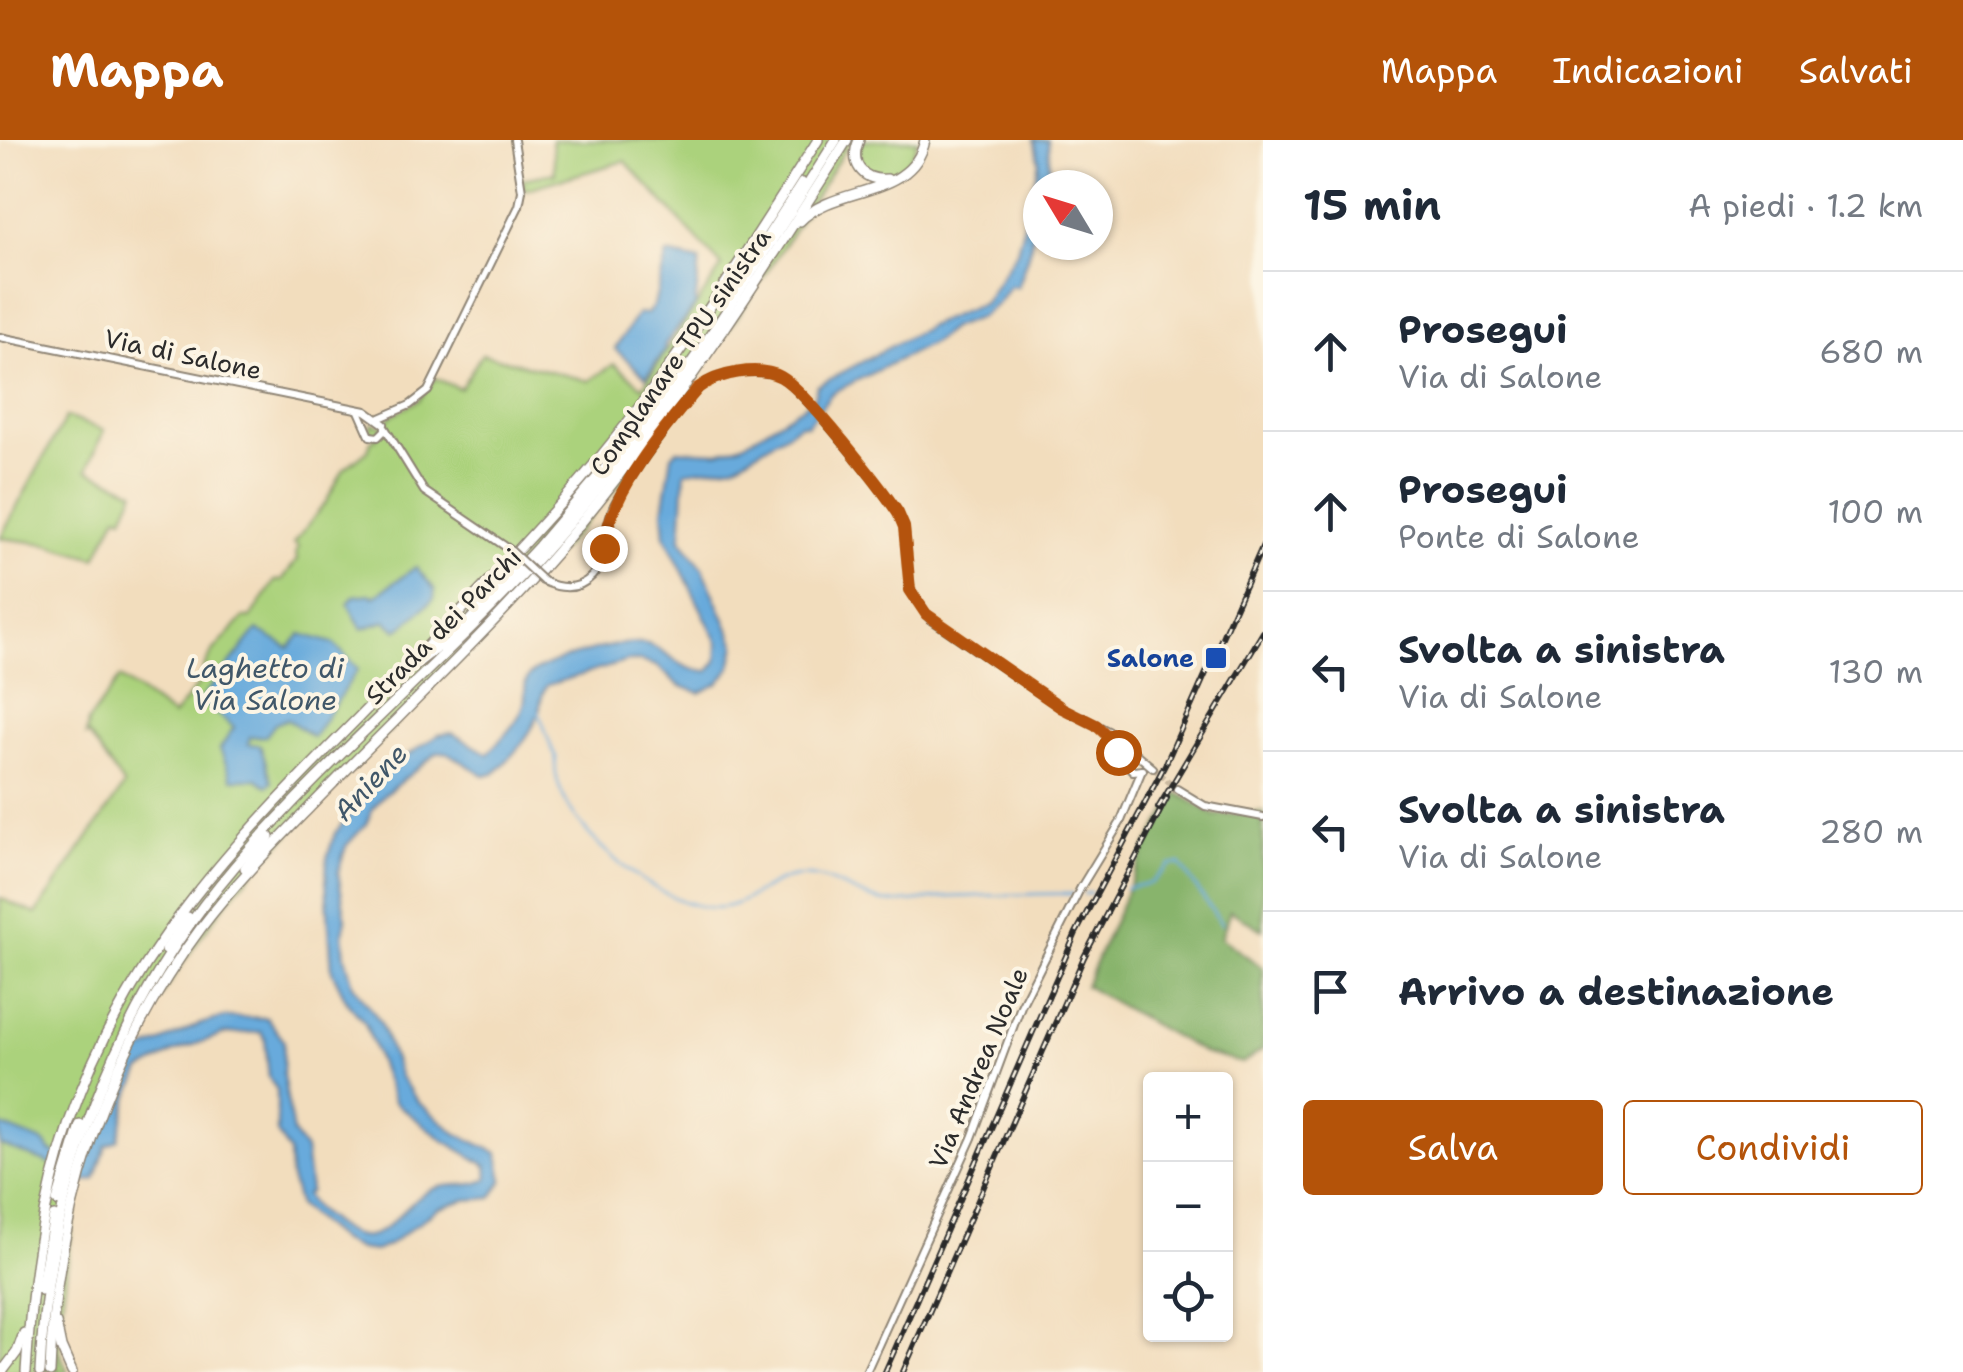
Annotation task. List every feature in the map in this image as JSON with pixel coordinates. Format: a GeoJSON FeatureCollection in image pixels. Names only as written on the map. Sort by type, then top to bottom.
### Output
{"type":"FeatureCollection","features":[{"type":"Feature","properties":{"kind":"highway"},"geometry":{"type":"LineString","coordinates":[[775,206],[810,140]]}},
{"type":"Feature","properties":{"kind":"highway"},"geometry":{"type":"LineString","coordinates":[[584,494],[818,140]]}},
{"type":"Feature","properties":{"kind":"highway","name":"Strada dei Parchi"},"geometry":{"type":"LineString","coordinates":[[37,1372],[44,1262],[74,1141],[117,1042],[168,946],[230,864],[320,768],[486,606],[584,494],[677,374],[833,140]]}},
{"type":"Feature","properties":{"kind":"highway","name":"Strada dei Parchi"},"geometry":{"type":"LineString","coordinates":[[117,1042],[163,965],[212,896],[290,806],[486,614],[614,468],[700,351],[833,140]]}},
{"type":"Feature","properties":{"kind":"highway","name":"Complanare TPU sinistra"},"geometry":{"type":"LineString","coordinates":[[117,1042],[247,872],[552,557],[666,416],[847,140]]}},
{"type":"Feature","properties":{"kind":"highway"},"geometry":{"type":"LineString","coordinates":[[859,140],[855,157],[859,170],[872,179],[895,178]]}},
{"type":"Feature","properties":{"kind":"highway"},"geometry":{"type":"LineString","coordinates":[[776,252],[816,206],[895,178],[917,160],[923,140]]}},
{"type":"Feature","properties":{"kind":"highway"},"geometry":{"type":"LineString","coordinates":[[117,1042],[150,958],[199,887],[271,805],[552,513],[672,364]]}},
{"type":"Feature","properties":{"kind":"highway"},"geometry":{"type":"LineString","coordinates":[[377,698],[486,606]]}},
{"type":"Feature","properties":{"kind":"highway"},"geometry":{"type":"LineString","coordinates":[[202,927],[275,829],[370,728]]}},
{"type":"Feature","properties":{"kind":"highway"},"geometry":{"type":"LineString","coordinates":[[2,1372],[22,1342],[33,1281],[63,1189]]}},
{"type":"Feature","properties":{"kind":"highway"},"geometry":{"type":"LineString","coordinates":[[50,1372],[63,1189]]}},
{"type":"Feature","properties":{"kind":"highway"},"geometry":{"type":"LineString","coordinates":[[26,1372],[33,1281]]}},
{"type":"Feature","properties":{"kind":"highway"},"geometry":{"type":"LineString","coordinates":[[54,1310],[61,1347],[72,1372]]}},
{"type":"Feature","properties":{"kind":"street"},"geometry":{"type":"LineString","coordinates":[[366,425],[381,422],[419,400],[432,385],[519,206],[522,191],[514,140]]}},
{"type":"Feature","properties":{"kind":"street","name":"Via di Salone"},"geometry":{"type":"LineString","coordinates":[[0,337],[358,410],[381,422]]}},
{"type":"Feature","properties":{"kind":"street"},"geometry":{"type":"LineString","coordinates":[[381,422],[424,491],[509,550],[544,580],[568,588],[594,575],[602,557],[608,520],[621,493],[690,397],[704,384],[723,376],[762,372],[780,376],[828,427],[898,513],[904,527],[910,590],[926,614],[1062,708],[1129,748],[1143,769]]}},
{"type":"Feature","properties":{"kind":"street"},"geometry":{"type":"LineString","coordinates":[[358,410],[368,434],[396,444]]}},
{"type":"Feature","properties":{"kind":"street"},"geometry":{"type":"LineString","coordinates":[[377,438],[381,422]]}},
{"type":"Feature","properties":{"kind":"street"},"geometry":{"type":"LineString","coordinates":[[1096,725],[1119,750],[1120,757],[1143,769]]}},
{"type":"Feature","properties":{"kind":"street"},"geometry":{"type":"LineString","coordinates":[[1119,750],[1129,748]]}},
{"type":"Feature","properties":{"kind":"street","name":"Via Andrea Noale"},"geometry":{"type":"LineString","coordinates":[[866,1372],[972,1138],[1022,1006],[1143,769]]}},
{"type":"Feature","properties":{"kind":"street"},"geometry":{"type":"LineString","coordinates":[[1177,788],[1202,805],[1263,817]]}},
{"type":"Feature","properties":{"kind":"green space"},"geometry":{"type":"Polygon","coordinates":[[[552,140],[851,140],[747,303],[619,484],[563,548],[238,888],[191,951],[130,1052],[86,1162],[73,1222],[59,1328],[60,1350],[68,1372],[58,1372],[57,1351],[56,1372],[0,1372],[0,898],[36,914],[124,786],[86,736],[88,722],[120,678],[173,716],[201,681],[206,663],[217,647],[243,618],[251,618],[275,581],[282,580],[297,560],[299,547],[294,543],[326,502],[344,469],[377,438],[369,430],[372,423],[383,426],[392,415],[419,400],[435,378],[460,389],[482,354],[589,381],[614,364],[643,387],[722,266],[625,161],[524,190],[522,179],[555,173],[552,140]]]}},
{"type":"Feature","properties":{"kind":"green space"},"geometry":{"type":"Polygon","coordinates":[[[862,140],[918,140],[903,167],[880,175],[860,167],[862,140]]]}},
{"type":"Feature","properties":{"kind":"green space"},"geometry":{"type":"Polygon","coordinates":[[[66,417],[104,430],[87,470],[135,491],[123,517],[117,515],[96,558],[47,544],[0,538],[66,417]]]}},
{"type":"Feature","properties":{"kind":"green space"},"geometry":{"type":"Polygon","coordinates":[[[1178,793],[1215,815],[1263,812],[1263,930],[1230,911],[1221,938],[1263,968],[1263,1049],[1243,1063],[1206,1054],[1085,986],[1146,848],[1178,793]]]}},
{"type":"Feature","properties":{"kind":"water"},"geometry":{"type":"Polygon","coordinates":[[[1034,140],[1048,140],[1050,170],[1037,170],[1034,140]]]}},
{"type":"Feature","properties":{"kind":"water"},"geometry":{"type":"Polygon","coordinates":[[[1023,227],[1023,260],[1026,260],[1017,287],[1010,286],[998,303],[980,317],[951,328],[934,342],[832,393],[807,425],[801,424],[735,465],[685,471],[681,539],[703,569],[736,645],[731,667],[719,683],[700,693],[680,686],[657,666],[628,661],[547,685],[530,731],[494,774],[484,775],[446,752],[437,753],[384,795],[346,846],[338,873],[346,920],[345,956],[353,985],[380,1021],[400,1077],[419,1103],[457,1134],[498,1153],[503,1181],[491,1198],[465,1200],[437,1209],[375,1251],[341,1241],[299,1206],[290,1175],[289,1152],[277,1133],[277,1090],[269,1078],[261,1032],[223,1034],[174,1052],[141,1071],[129,1096],[118,1140],[106,1146],[95,1179],[82,1182],[48,1163],[0,1145],[0,1125],[45,1143],[50,1151],[82,1166],[124,1070],[140,1052],[225,1017],[267,1018],[284,1041],[283,1075],[293,1133],[305,1150],[310,1191],[306,1195],[333,1223],[350,1234],[364,1237],[388,1226],[422,1195],[436,1188],[488,1178],[487,1166],[443,1140],[394,1102],[365,1023],[347,1002],[332,971],[326,882],[327,858],[335,833],[392,766],[438,735],[452,733],[488,754],[522,711],[525,685],[538,669],[605,647],[637,643],[656,647],[690,668],[709,671],[717,661],[718,643],[665,536],[663,511],[672,455],[677,450],[719,452],[743,444],[813,400],[817,386],[931,325],[984,303],[1017,251],[1023,227]]]}},
{"type":"Feature","properties":{"kind":"water"},"geometry":{"type":"Polygon","coordinates":[[[667,254],[700,261],[695,306],[665,344],[664,352],[646,377],[615,349],[638,313],[647,314],[654,305],[667,254]]]}},
{"type":"Feature","properties":{"kind":"water","name":"Laghetto di Via Salone"},"geometry":{"type":"Polygon","coordinates":[[[416,567],[435,590],[434,599],[396,630],[386,621],[362,629],[348,604],[354,596],[374,597],[416,567]]]}},
{"type":"Feature","properties":{"kind":"water","name":"Laghetto di Via Salone"},"geometry":{"type":"Polygon","coordinates":[[[257,630],[289,648],[301,634],[333,643],[358,669],[313,737],[287,719],[275,724],[266,736],[250,737],[248,744],[260,745],[272,782],[267,786],[257,779],[232,779],[220,749],[234,727],[200,701],[257,630]]]}},
{"type":"Feature","properties":{"kind":"waterway"},"geometry":{"type":"LineString","coordinates":[[537,710],[556,757],[558,781],[569,808],[589,834],[642,880],[700,906],[734,905],[781,880],[802,876],[824,879],[889,902],[1073,894]]}},
{"type":"Feature","properties":{"kind":"waterway"},"geometry":{"type":"LineString","coordinates":[[1126,888],[1151,883],[1170,865],[1180,864],[1222,925]]}},
{"type":"Feature","properties":{"kind":"waterway"},"geometry":{"type":"LineString","coordinates":[[1084,894],[1091,893]]}},
{"type":"Feature","properties":{"kind":"tunnel"},"geometry":{"type":"LineString","coordinates":[[1153,768],[1177,789]]}},
{"type":"Feature","properties":{"kind":"railway"},"geometry":{"type":"LineString","coordinates":[[885,1372],[1076,933],[1166,763],[1263,545]]}},
{"type":"Feature","properties":{"kind":"railway"},"geometry":{"type":"LineString","coordinates":[[1158,808],[1263,632]]}},
{"type":"Feature","properties":{"kind":"railway"},"geometry":{"type":"LineString","coordinates":[[903,1372],[1084,957],[1167,798]]}},
{"type":"Feature","properties":{"kind":"place","name":"Salone"},"geometry":{"type":"Point","coordinates":[1216,658]}},
{"type":"Feature","properties":{"kind":"route"},"geometry":{"type":"LineString","coordinates":[[604,548],[612,508],[698,388],[716,378],[748,372],[780,376],[828,427],[898,513],[904,527],[910,590],[926,614],[1062,708],[1096,725],[1116,744],[1118,752]]}},
{"type":"Feature","properties":{"kind":"water label","name":"Aniene"},"geometry":{"type":"Point","coordinates":[370,782]}}]}
